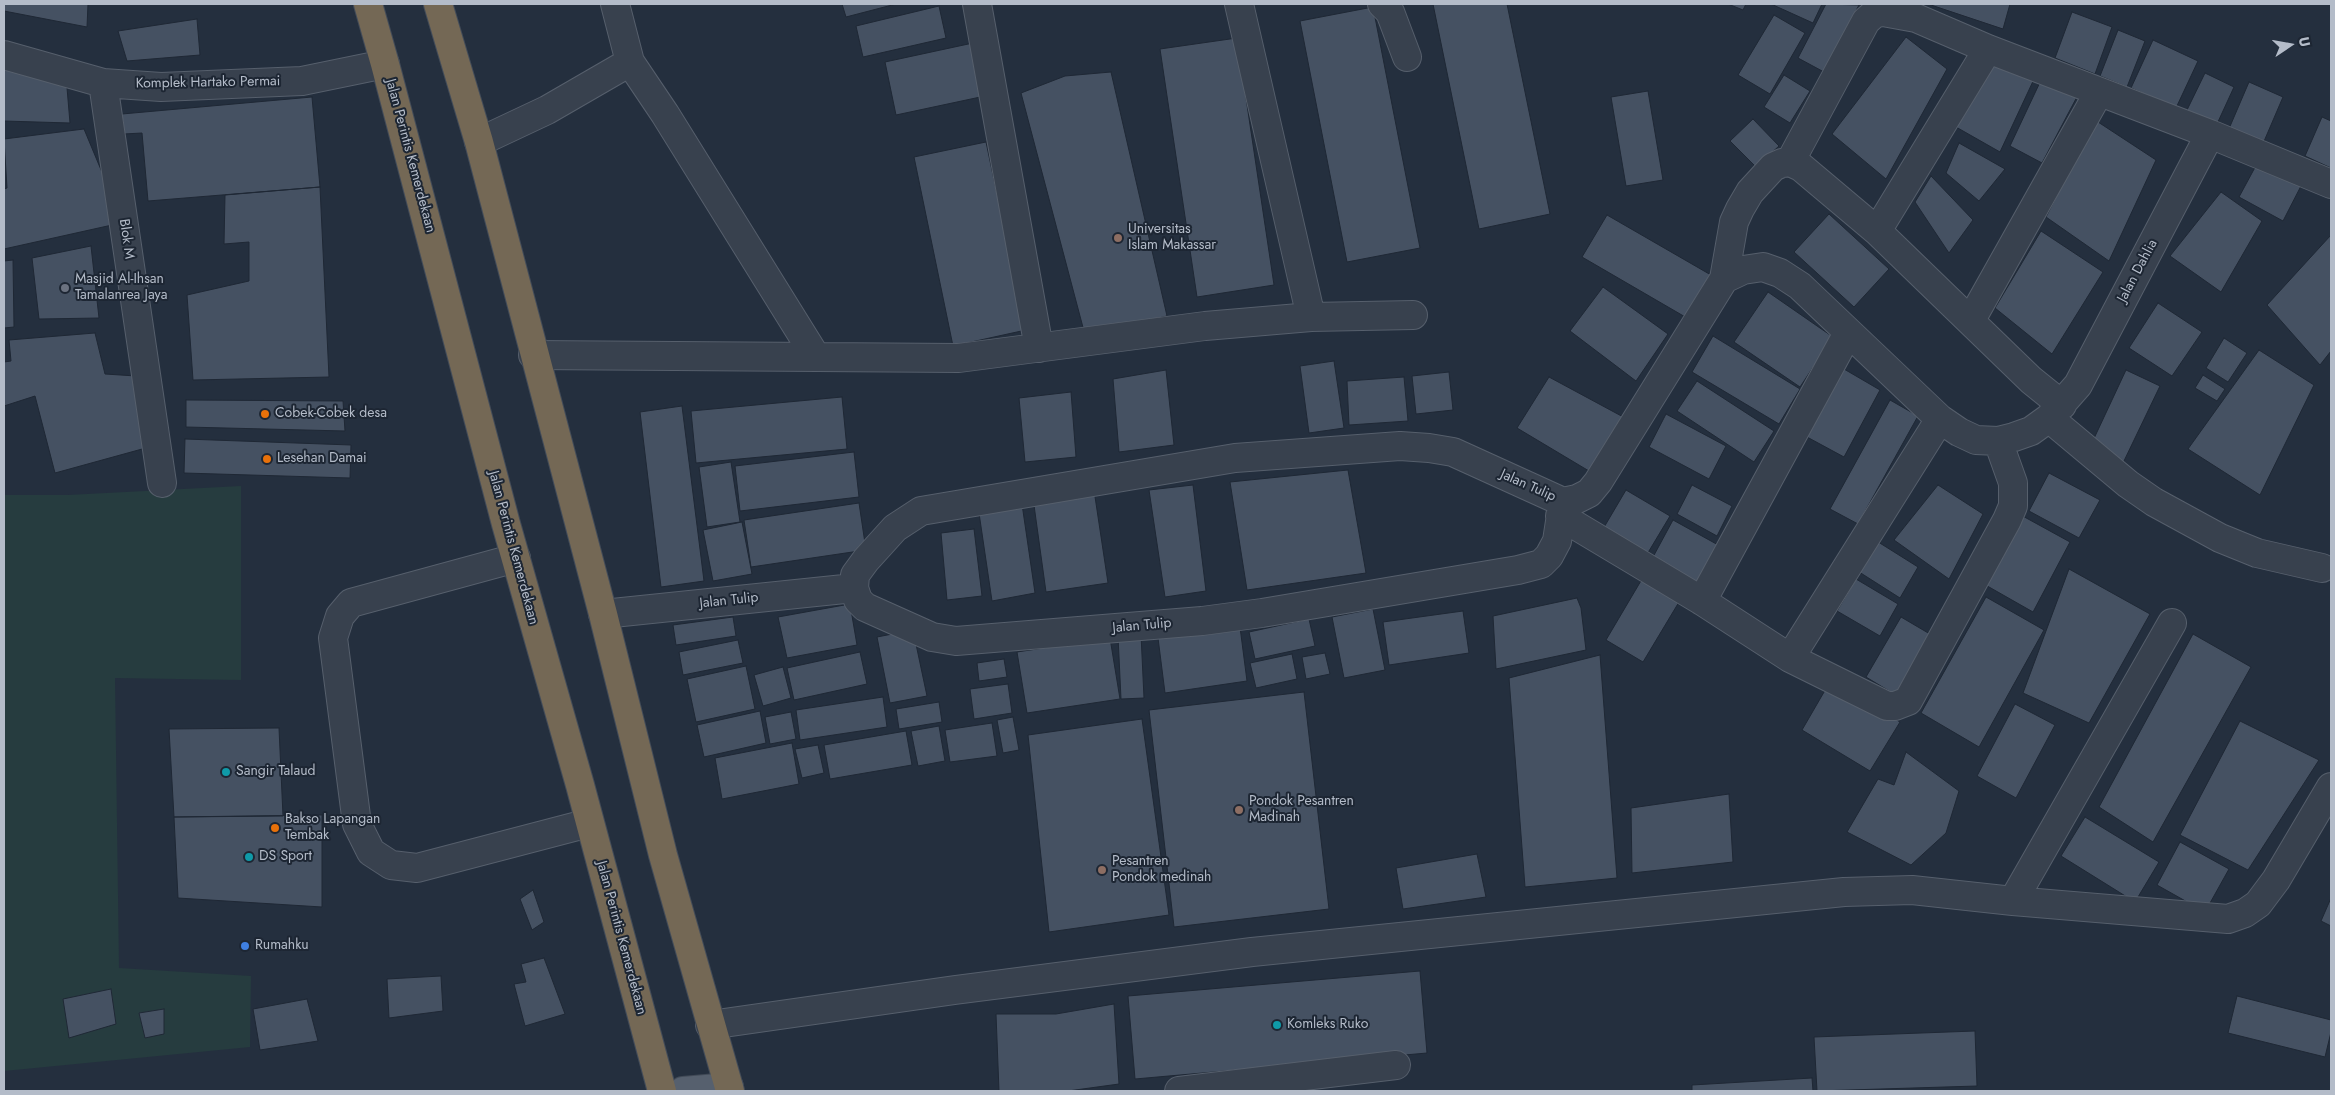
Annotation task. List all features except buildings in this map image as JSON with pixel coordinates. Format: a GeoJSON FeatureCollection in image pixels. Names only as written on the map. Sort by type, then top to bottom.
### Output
{"type":"FeatureCollection","features":[{"type":"Feature","properties":{"kind":"highway","name":"Jalan Perintis Kemerdekaan"},"geometry":{"type":"LineString","coordinates":[[368,4],[516,558],[662,1091]]}},
{"type":"Feature","properties":{"kind":"highway"},"geometry":{"type":"LineString","coordinates":[[438,4],[478,142],[533,355],[558,441],[663,855],[710,1025],[730,1089]]}},
{"type":"Feature","properties":{"kind":"main road"},"geometry":{"type":"LineString","coordinates":[[683,1091],[730,1089]]}},
{"type":"Feature","properties":{"kind":"street"},"geometry":{"type":"LineString","coordinates":[[615,4],[630,62],[666,114],[816,357]]}},
{"type":"Feature","properties":{"kind":"street"},"geometry":{"type":"LineString","coordinates":[[976,4],[1039,348]]}},
{"type":"Feature","properties":{"kind":"street"},"geometry":{"type":"LineString","coordinates":[[1239,4],[1312,317]]}},
{"type":"Feature","properties":{"kind":"street"},"geometry":{"type":"LineString","coordinates":[[1382,4],[1390,12],[1407,57]]}},
{"type":"Feature","properties":{"kind":"street"},"geometry":{"type":"LineString","coordinates":[[1790,162],[1866,21],[1874,14],[1892,12],[1916,18],[1988,49],[2210,134],[2331,184]]}},
{"type":"Feature","properties":{"kind":"street"},"geometry":{"type":"LineString","coordinates":[[1877,231],[1988,49]]}},
{"type":"Feature","properties":{"kind":"street","name":"Komplek Hartako Permai"},"geometry":{"type":"LineString","coordinates":[[4,55],[103,83],[161,87],[302,81],[385,64]]}},
{"type":"Feature","properties":{"kind":"street"},"geometry":{"type":"LineString","coordinates":[[478,142],[547,110],[630,62]]}},
{"type":"Feature","properties":{"kind":"street","name":"Blok M"},"geometry":{"type":"LineString","coordinates":[[103,83],[162,483]]}},
{"type":"Feature","properties":{"kind":"street"},"geometry":{"type":"LineString","coordinates":[[1971,320],[2099,92]]}},
{"type":"Feature","properties":{"kind":"street","name":"Jalan Dahlia"},"geometry":{"type":"LineString","coordinates":[[2056,411],[2078,384],[2210,134]]}},
{"type":"Feature","properties":{"kind":"street"},"geometry":{"type":"LineString","coordinates":[[1998,440],[2013,483],[2013,506],[1908,701],[1895,706],[1887,706],[1790,658],[1561,509],[1589,493],[1598,482],[1724,279],[1734,222],[1750,192],[1773,167],[1782,162],[1790,162],[1801,167],[1877,231],[1971,320],[2032,380],[2056,411],[2128,484],[2154,502],[2220,538],[2257,553],[2322,568]]}},
{"type":"Feature","properties":{"kind":"street"},"geometry":{"type":"LineString","coordinates":[[1724,279],[1742,270],[1763,267],[1780,273],[1800,286],[1940,420],[1976,440],[1998,440],[2030,430],[2056,411]]}},
{"type":"Feature","properties":{"kind":"street"},"geometry":{"type":"LineString","coordinates":[[533,355],[959,358],[1205,326],[1312,317],[1414,315]]}},
{"type":"Feature","properties":{"kind":"street"},"geometry":{"type":"LineString","coordinates":[[1702,601],[1848,332]]}},
{"type":"Feature","properties":{"kind":"street"},"geometry":{"type":"LineString","coordinates":[[1790,658],[1940,420]]}},
{"type":"Feature","properties":{"kind":"street","name":"Jalan Tulip"},"geometry":{"type":"LineString","coordinates":[[1400,446],[1429,448],[1453,452],[1561,509],[1557,541],[1549,556],[1541,564],[1518,570],[1262,613],[1202,621],[956,641],[932,637],[865,607],[858,600],[854,588],[855,575],[866,560],[895,528],[921,511],[1235,458],[1400,446]]}},
{"type":"Feature","properties":{"kind":"street"},"geometry":{"type":"LineString","coordinates":[[516,558],[350,603],[340,616],[333,638],[357,824],[371,852],[391,865],[417,868],[589,822]]}},
{"type":"Feature","properties":{"kind":"street","name":"Jalan Tulip"},"geometry":{"type":"LineString","coordinates":[[603,614],[854,588]]}},
{"type":"Feature","properties":{"kind":"street"},"geometry":{"type":"LineString","coordinates":[[2013,901],[2172,623]]}},
{"type":"Feature","properties":{"kind":"street"},"geometry":{"type":"LineString","coordinates":[[710,1025],[955,990],[1252,952],[1844,892],[1912,890],[2013,901],[2228,919],[2245,913],[2258,904],[2276,880],[2331,787]]}},
{"type":"Feature","properties":{"kind":"street"},"geometry":{"type":"LineString","coordinates":[[1179,1091],[1396,1065]]}},
{"type":"Feature","properties":{"kind":"green space"},"geometry":{"type":"Polygon","coordinates":[[[241,486],[241,680],[115,678],[119,968],[251,976],[250,1047],[4,1071],[4,495],[68,495],[241,486]]]}},
{"type":"Feature","properties":{"kind":"place","name":"Universitas Islam Makassar"},"geometry":{"type":"Point","coordinates":[1118,238]}},
{"type":"Feature","properties":{"kind":"place","name":"Masjid Al-Ihsan Tamalanrea Jaya"},"geometry":{"type":"Point","coordinates":[65,288]}},
{"type":"Feature","properties":{"kind":"place","name":"Cobek-Cobek desa"},"geometry":{"type":"Point","coordinates":[265,414]}},
{"type":"Feature","properties":{"kind":"place","name":"Lesehan Damai"},"geometry":{"type":"Point","coordinates":[267,459]}},
{"type":"Feature","properties":{"kind":"place","name":"Sangir Talaud"},"geometry":{"type":"Point","coordinates":[226,772]}},
{"type":"Feature","properties":{"kind":"place","name":"Pondok Pesantren Madinah"},"geometry":{"type":"Point","coordinates":[1239,810]}},
{"type":"Feature","properties":{"kind":"place","name":"Bakso Lapangan Tembak"},"geometry":{"type":"Point","coordinates":[275,828]}},
{"type":"Feature","properties":{"kind":"place","name":"DS Sport"},"geometry":{"type":"Point","coordinates":[249,857]}},
{"type":"Feature","properties":{"kind":"place","name":"Pesantren Pondok medinah"},"geometry":{"type":"Point","coordinates":[1102,870]}},
{"type":"Feature","properties":{"kind":"place","name":"Rumahku"},"geometry":{"type":"Point","coordinates":[245,946]}},
{"type":"Feature","properties":{"kind":"place","name":"Komleks Ruko"},"geometry":{"type":"Point","coordinates":[1277,1025]}}]}
